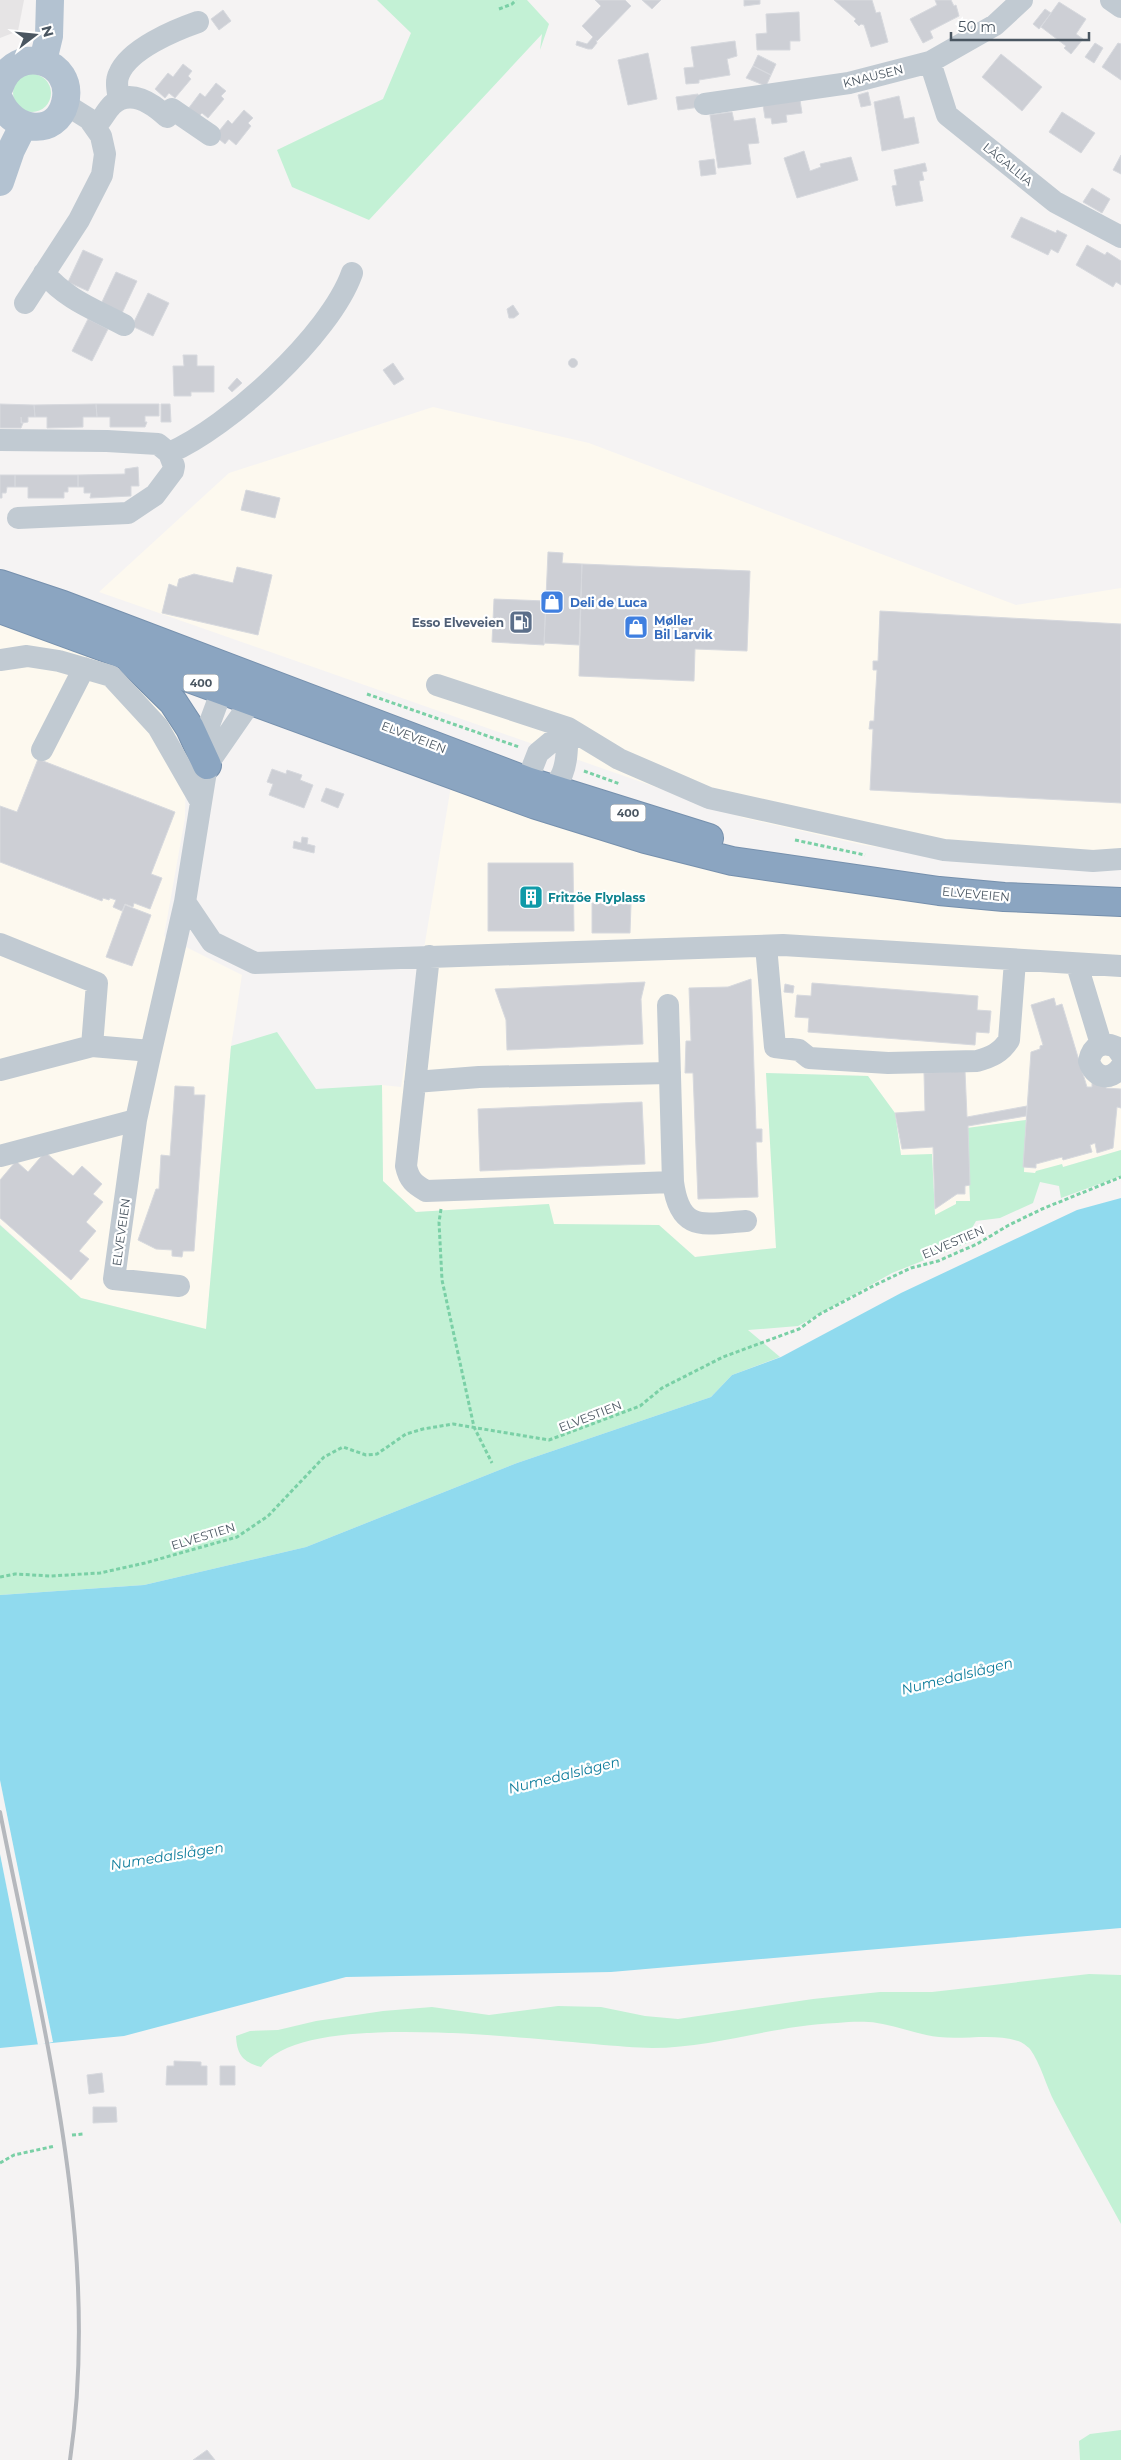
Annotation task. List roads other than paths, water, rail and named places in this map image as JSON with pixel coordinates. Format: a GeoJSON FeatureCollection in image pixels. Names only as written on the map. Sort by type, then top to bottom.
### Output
{"type":"FeatureCollection","features":[{"type":"Feature","properties":{"kind":"highway","name":"ELVEVEIEN"},"geometry":{"type":"LineString","coordinates":[[0,584],[63,605],[244,672],[539,792],[645,839],[732,861],[929,890],[1004,897],[1121,902]]}},
{"type":"Feature","properties":{"kind":"highway","name":"ELVEVEIEN"},"geometry":{"type":"LineString","coordinates":[[0,609],[222,690],[539,792]]}},
{"type":"Feature","properties":{"kind":"highway","name":"400"},"geometry":{"type":"LineString","coordinates":[[124,654],[173,702],[190,728],[207,765]]}},
{"type":"Feature","properties":{"kind":"main road"},"geometry":{"type":"LineString","coordinates":[[43,61],[49,36],[50,0]]}},
{"type":"Feature","properties":{"kind":"main road"},"geometry":{"type":"LineString","coordinates":[[43,61],[54,68],[63,78],[66,91],[65,104],[59,115],[48,123],[36,127],[23,126],[12,120],[4,112],[1,86],[10,68],[20,62],[43,61]]}},
{"type":"Feature","properties":{"kind":"main road"},"geometry":{"type":"LineString","coordinates":[[0,182],[11,150],[23,126]]}},
{"type":"Feature","properties":{"kind":"street","name":"KNAUSEN"},"geometry":{"type":"LineString","coordinates":[[705,104],[850,83],[930,62],[995,25],[1022,0]]}},
{"type":"Feature","properties":{"kind":"street"},"geometry":{"type":"LineString","coordinates":[[1111,0],[1121,7]]}},
{"type":"Feature","properties":{"kind":"street"},"geometry":{"type":"LineString","coordinates":[[119,100],[118,79],[126,64],[158,39],[198,22]]}},
{"type":"Feature","properties":{"kind":"street","name":"LÅGALLIA"},"geometry":{"type":"LineString","coordinates":[[930,62],[947,115],[1055,202],[1121,237]]}},
{"type":"Feature","properties":{"kind":"street"},"geometry":{"type":"LineString","coordinates":[[96,126],[112,105],[119,100],[132,97],[146,101],[167,117],[172,109],[210,135]]}},
{"type":"Feature","properties":{"kind":"street"},"geometry":{"type":"LineString","coordinates":[[25,303],[79,220],[102,175],[105,154],[96,126],[89,119],[65,104]]}},
{"type":"Feature","properties":{"kind":"street"},"geometry":{"type":"LineString","coordinates":[[44,273],[58,289],[74,300],[124,325]]}},
{"type":"Feature","properties":{"kind":"street"},"geometry":{"type":"LineString","coordinates":[[169,453],[186,446],[222,422],[273,377],[328,318],[346,289],[352,273]]}},
{"type":"Feature","properties":{"kind":"street"},"geometry":{"type":"LineString","coordinates":[[0,440],[158,444],[169,453],[174,466],[170,476],[155,495],[128,513],[18,518]]}},
{"type":"Feature","properties":{"kind":"street"},"geometry":{"type":"LineString","coordinates":[[0,660],[27,656],[59,661],[111,676],[158,727],[201,802]]}},
{"type":"Feature","properties":{"kind":"street"},"geometry":{"type":"LineString","coordinates":[[42,750],[84,668]]}},
{"type":"Feature","properties":{"kind":"street"},"geometry":{"type":"LineString","coordinates":[[207,765],[252,700],[244,672],[222,690]]}},
{"type":"Feature","properties":{"kind":"street"},"geometry":{"type":"LineString","coordinates":[[437,685],[568,728],[619,759],[709,798],[944,850],[1092,862],[1121,860]]}},
{"type":"Feature","properties":{"kind":"street","name":"ELVEVEIEN"},"geometry":{"type":"LineString","coordinates":[[179,1286],[114,1280],[136,1120],[185,902],[207,765],[208,725],[222,690]]}},
{"type":"Feature","properties":{"kind":"street"},"geometry":{"type":"LineString","coordinates":[[539,792],[566,765],[568,728]]}},
{"type":"Feature","properties":{"kind":"street"},"geometry":{"type":"LineString","coordinates":[[539,792],[538,753],[568,728]]}},
{"type":"Feature","properties":{"kind":"street"},"geometry":{"type":"LineString","coordinates":[[185,902],[212,942],[255,963],[429,956],[808,946],[1077,965],[1121,966]]}},
{"type":"Feature","properties":{"kind":"street"},"geometry":{"type":"LineString","coordinates":[[0,944],[97,983],[92,1046]]}},
{"type":"Feature","properties":{"kind":"street"},"geometry":{"type":"LineString","coordinates":[[766,946],[775,1048],[799,1050],[809,1058],[888,1063],[977,1061],[990,1058],[1003,1049],[1008,1040],[1015,961]]}},
{"type":"Feature","properties":{"kind":"street"},"geometry":{"type":"LineString","coordinates":[[429,956],[406,1166],[408,1176],[414,1184],[426,1191],[444,1192],[673,1182]]}},
{"type":"Feature","properties":{"kind":"street"},"geometry":{"type":"LineString","coordinates":[[1077,965],[1111,1049],[1095,1048],[1089,1061],[1096,1074],[1102,1077],[1110,1077],[1121,1067]]}},
{"type":"Feature","properties":{"kind":"street"},"geometry":{"type":"LineString","coordinates":[[668,1005],[673,1182],[676,1202],[681,1212],[694,1222],[708,1224],[746,1222]]}},
{"type":"Feature","properties":{"kind":"street"},"geometry":{"type":"LineString","coordinates":[[0,1070],[92,1046],[151,1051]]}},
{"type":"Feature","properties":{"kind":"street"},"geometry":{"type":"LineString","coordinates":[[415,1082],[479,1078],[670,1073]]}},
{"type":"Feature","properties":{"kind":"street"},"geometry":{"type":"LineString","coordinates":[[0,1156],[136,1120]]}},
{"type":"Feature","properties":{"kind":"water","name":"Numedalslågen"},"geometry":{"type":"Polygon","coordinates":[[[1121,1198],[1121,1928],[611,1972],[346,1977],[124,2036],[0,2048],[0,1595],[144,1585],[306,1547],[517,1463],[711,1397],[732,1375],[781,1357],[901,1293],[1077,1210],[1121,1198]]]}},
{"type":"Feature","properties":{"kind":"railway"},"geometry":{"type":"LineString","coordinates":[[0,1812],[49,2053],[63,2134],[73,2216],[78,2297],[78,2379],[70,2460]]}},
{"type":"Feature","properties":{"kind":"place","name":"Deli de Luca"},"geometry":{"type":"Point","coordinates":[552,602]}},
{"type":"Feature","properties":{"kind":"place","name":"Esso Elveveien"},"geometry":{"type":"Point","coordinates":[521,622]}},
{"type":"Feature","properties":{"kind":"place","name":"Møller Bil Larvik"},"geometry":{"type":"Point","coordinates":[636,627]}},
{"type":"Feature","properties":{"kind":"place","name":"Fritzöe Flyplass"},"geometry":{"type":"Point","coordinates":[531,897]}}]}
